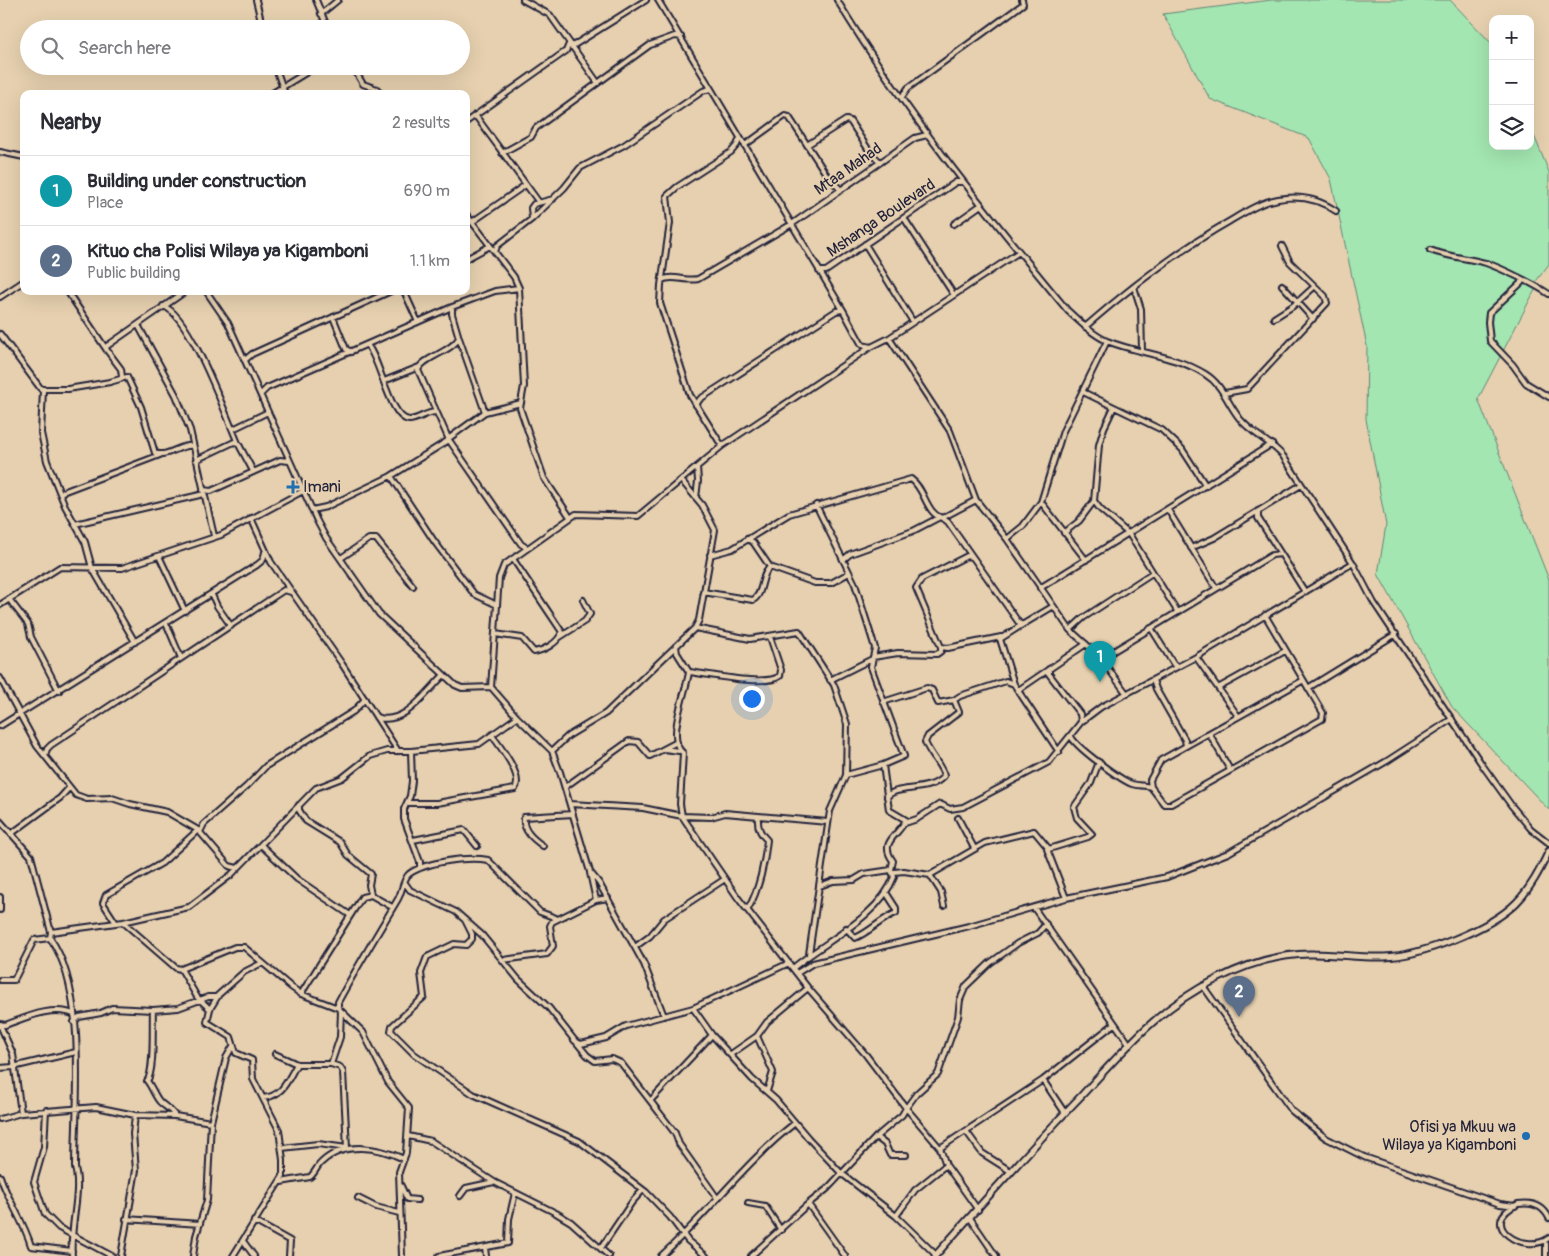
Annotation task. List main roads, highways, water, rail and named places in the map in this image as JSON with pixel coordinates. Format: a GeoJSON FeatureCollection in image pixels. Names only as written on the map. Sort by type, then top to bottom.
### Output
{"type":"FeatureCollection","features":[{"type":"Feature","properties":{"kind":"main road"},"geometry":{"type":"LineString","coordinates":[[935,1255],[1130,1044],[1169,1007],[1203,986],[1249,966],[1281,956],[1316,954],[1386,957],[1454,939],[1497,917],[1515,904],[1536,877],[1549,851]]}},
{"type":"Feature","properties":{"kind":"place","name":"Imani"},"geometry":{"type":"Point","coordinates":[293,487]}},
{"type":"Feature","properties":{"kind":"place","name":"Building under construction"},"geometry":{"type":"Point","coordinates":[1100,682]}},
{"type":"Feature","properties":{"kind":"place","name":"Kituo cha Polisi Wilaya ya Kigamboni"},"geometry":{"type":"Point","coordinates":[1239,1017]}},
{"type":"Feature","properties":{"kind":"place","name":"Ofisi ya Mkuu wa Wilaya ya Kigamboni"},"geometry":{"type":"Point","coordinates":[1526,1136]}}]}
